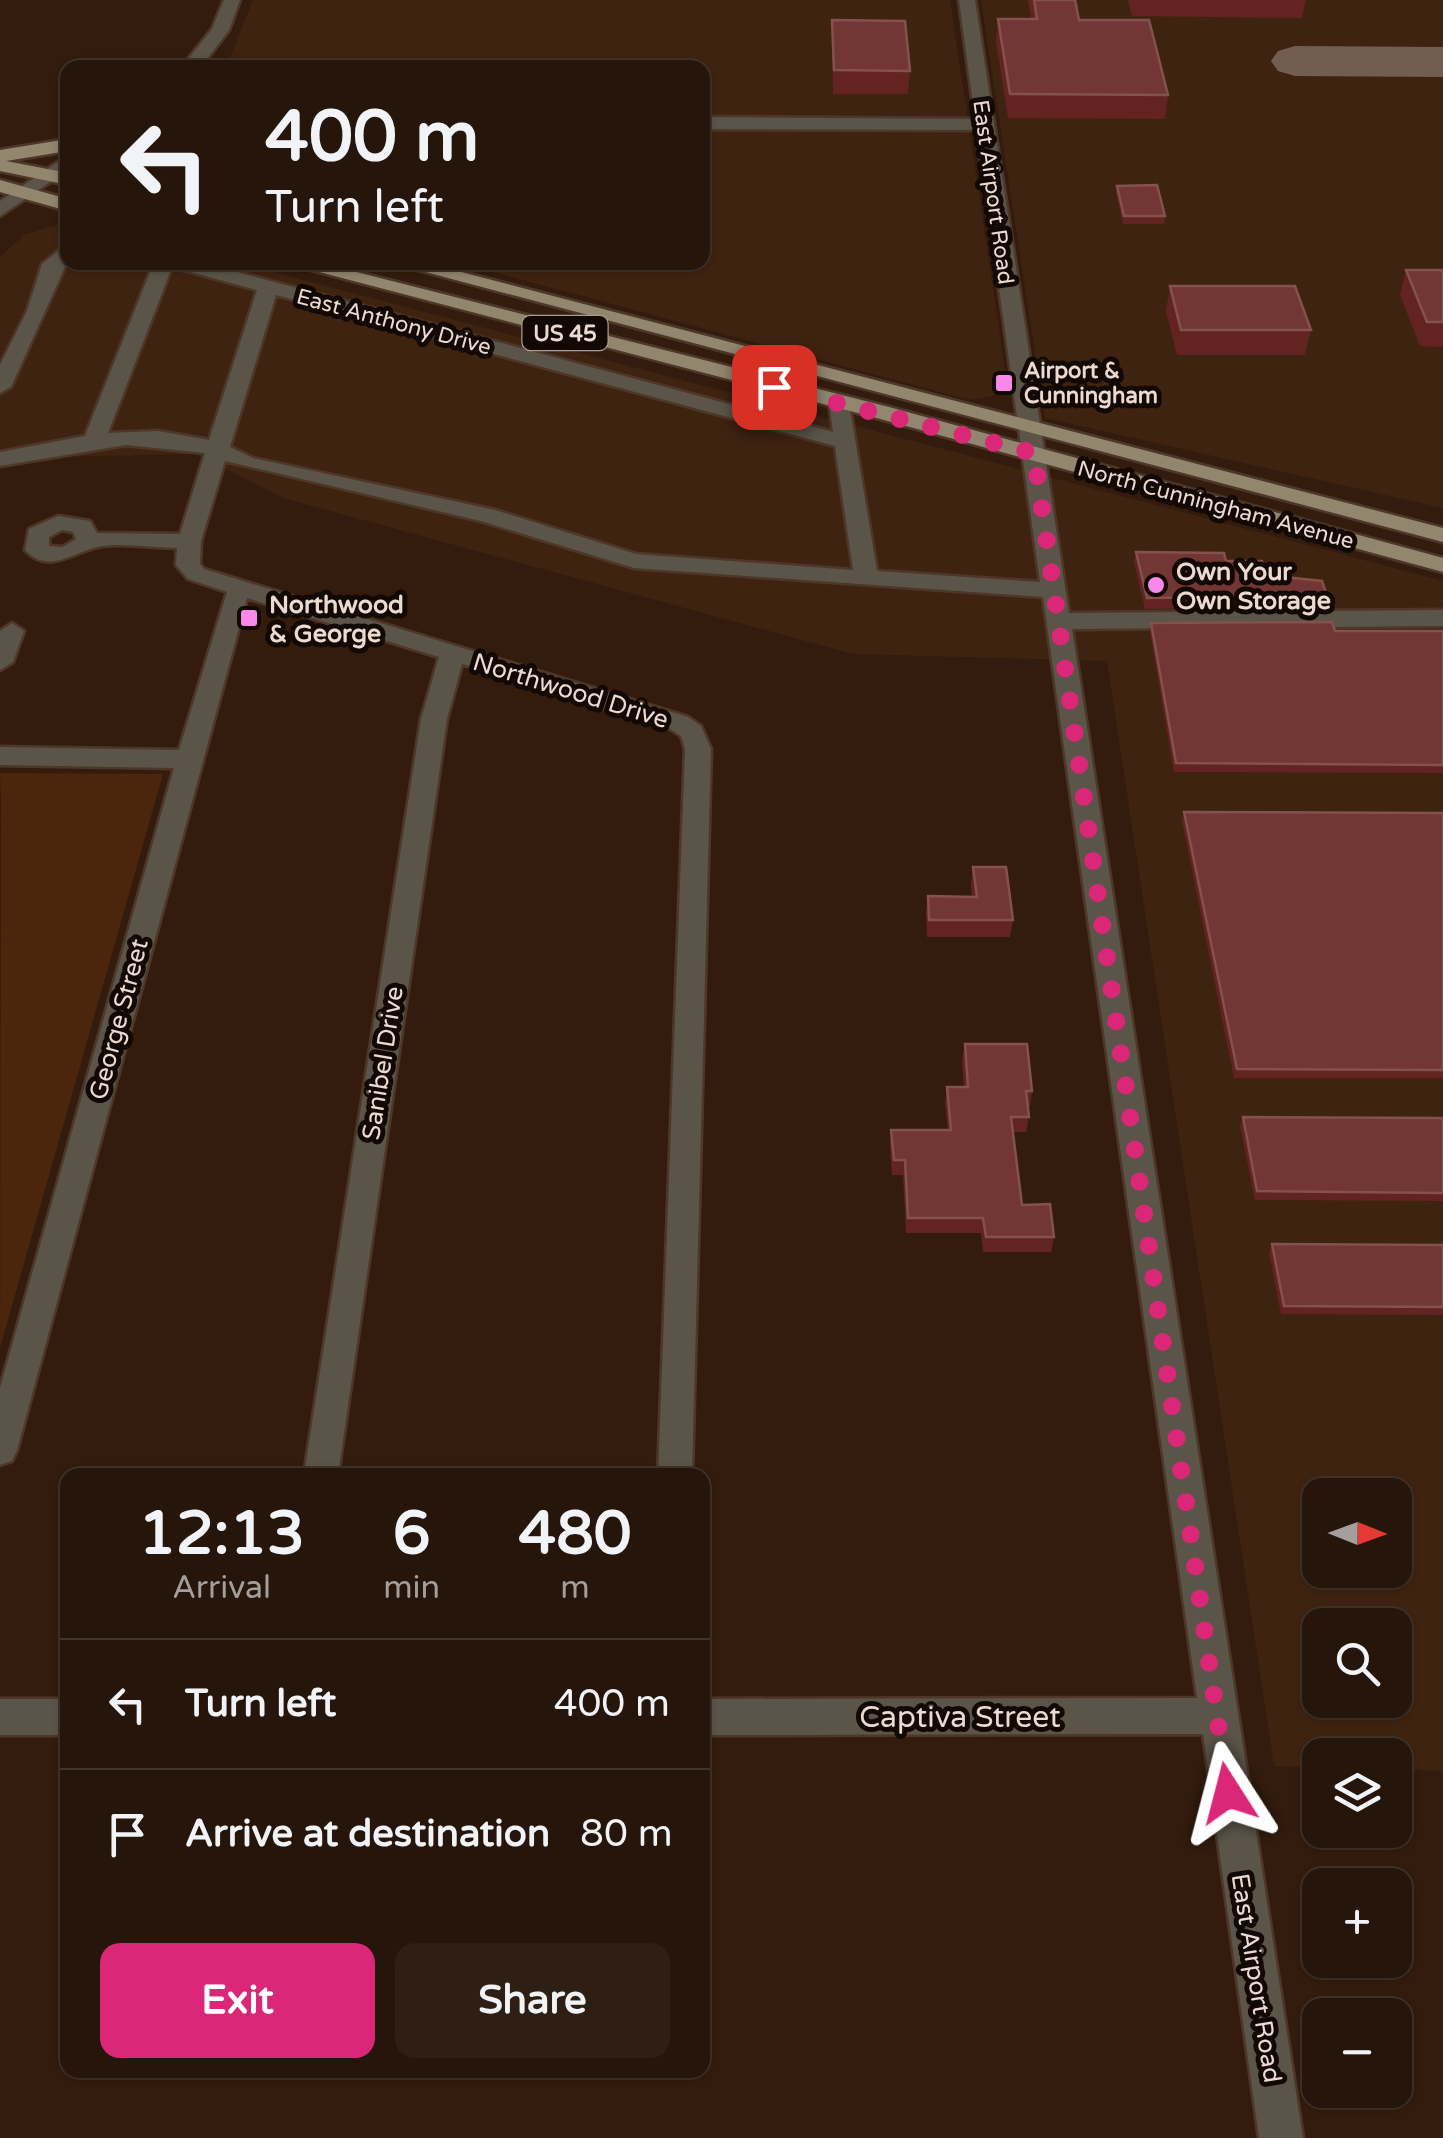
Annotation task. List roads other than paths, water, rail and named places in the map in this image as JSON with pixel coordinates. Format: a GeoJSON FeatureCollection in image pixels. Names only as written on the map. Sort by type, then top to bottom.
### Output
{"type":"FeatureCollection","features":[{"type":"Feature","properties":{"kind":"main road"},"geometry":{"type":"LineString","coordinates":[[0,156],[60,146]]}},
{"type":"Feature","properties":{"kind":"main road"},"geometry":{"type":"LineString","coordinates":[[0,165],[60,178]]}},
{"type":"Feature","properties":{"kind":"main road"},"geometry":{"type":"LineString","coordinates":[[0,186],[60,203]]}},
{"type":"Feature","properties":{"kind":"main road","name":"North Cunningham Avenue"},"geometry":{"type":"LineString","coordinates":[[322,270],[774,387],[1032,441],[1443,535]]}},
{"type":"Feature","properties":{"kind":"main road","name":"North Cunningham Avenue"},"geometry":{"type":"LineString","coordinates":[[426,270],[1032,441],[1443,565]]}},
{"type":"Feature","properties":{"kind":"street"},"geometry":{"type":"LineString","coordinates":[[196,60],[220,30],[232,0]]}},
{"type":"Feature","properties":{"kind":"street","name":"East Airport Road"},"geometry":{"type":"LineString","coordinates":[[967,0],[1281,2138]]}},
{"type":"Feature","properties":{"kind":"street"},"geometry":{"type":"LineString","coordinates":[[710,123],[984,124]]}},
{"type":"Feature","properties":{"kind":"street"},"geometry":{"type":"LineString","coordinates":[[0,210],[60,166]]}},
{"type":"Feature","properties":{"kind":"street"},"geometry":{"type":"LineString","coordinates":[[0,387],[37,311],[60,251]]}},
{"type":"Feature","properties":{"kind":"street"},"geometry":{"type":"LineString","coordinates":[[94,441],[161,270]]}},
{"type":"Feature","properties":{"kind":"street","name":"East Anthony Drive"},"geometry":{"type":"LineString","coordinates":[[204,270],[846,442]]}},
{"type":"Feature","properties":{"kind":"street"},"geometry":{"type":"LineString","coordinates":[[88,540],[189,541],[268,287]]}},
{"type":"Feature","properties":{"kind":"street"},"geometry":{"type":"LineString","coordinates":[[740,414],[774,387]]}},
{"type":"Feature","properties":{"kind":"street"},"geometry":{"type":"LineString","coordinates":[[840,402],[866,578]]}},
{"type":"Feature","properties":{"kind":"street"},"geometry":{"type":"LineString","coordinates":[[0,459],[94,441],[216,445],[246,463],[487,515],[634,561],[866,578],[1055,606],[1443,618]]}},
{"type":"Feature","properties":{"kind":"street","name":"Northwood Drive"},"geometry":{"type":"LineString","coordinates":[[189,541],[188,565],[196,574],[680,723],[692,732],[698,749],[675,1468]]}},
{"type":"Feature","properties":{"kind":"street","name":"George Street"},"geometry":{"type":"LineString","coordinates":[[0,1450],[189,759],[233,602],[241,589]]}},
{"type":"Feature","properties":{"kind":"street"},"geometry":{"type":"LineString","coordinates":[[0,662],[12,631]]}},
{"type":"Feature","properties":{"kind":"street","name":"Sanibel Drive"},"geometry":{"type":"LineString","coordinates":[[322,1468],[434,719],[452,654]]}},
{"type":"Feature","properties":{"kind":"street"},"geometry":{"type":"LineString","coordinates":[[0,756],[189,759]]}},
{"type":"Feature","properties":{"kind":"street","name":"Captiva Street"},"geometry":{"type":"LineString","coordinates":[[710,1717],[1217,1716]]}},
{"type":"Feature","properties":{"kind":"street"},"geometry":{"type":"LineString","coordinates":[[0,1717],[60,1718]]}},
{"type":"Feature","properties":{"kind":"place","name":"Airport & Cunningham"},"geometry":{"type":"Point","coordinates":[1004,383]}},
{"type":"Feature","properties":{"kind":"place","name":"Own Your Own Storage"},"geometry":{"type":"Point","coordinates":[1156,585]}},
{"type":"Feature","properties":{"kind":"place","name":"Northwood & George"},"geometry":{"type":"Point","coordinates":[249,618]}}]}
